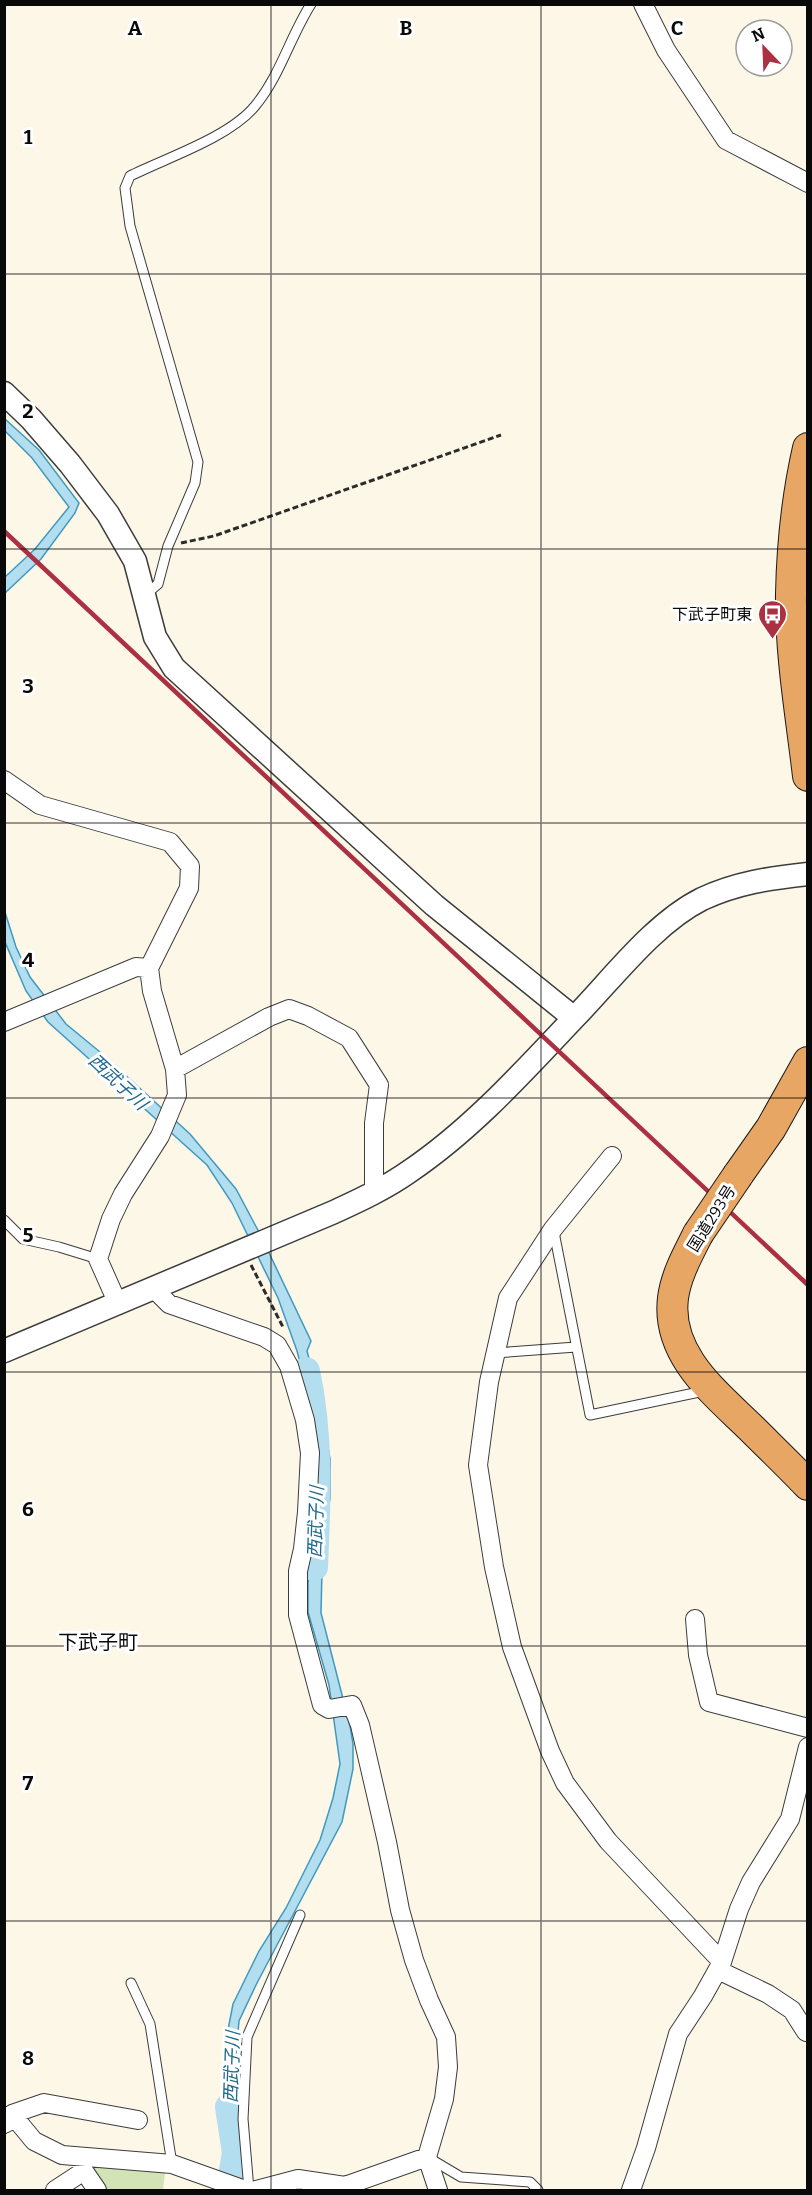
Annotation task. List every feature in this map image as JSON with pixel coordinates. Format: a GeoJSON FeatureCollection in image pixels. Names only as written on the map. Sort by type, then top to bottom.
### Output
{"type":"FeatureCollection","features":[{"type":"Feature","properties":{"kind":"highway"},"geometry":{"type":"LineString","coordinates":[[807,448],[796,511],[791,595],[792,628],[807,776]]}},
{"type":"Feature","properties":{"kind":"highway","name":"国道293号"},"geometry":{"type":"LineString","coordinates":[[807,1062],[771,1128],[698,1234],[681,1268],[673,1298],[674,1323],[681,1346],[695,1372],[807,1485]]}},
{"type":"Feature","properties":{"kind":"street"},"geometry":{"type":"LineString","coordinates":[[644,4],[666,50],[726,140],[807,183]]}},
{"type":"Feature","properties":{"kind":"street"},"geometry":{"type":"LineString","coordinates":[[4,393],[31,419],[70,464],[108,514],[135,561],[155,637],[174,668],[434,904],[574,1018]]}},
{"type":"Feature","properties":{"kind":"street"},"geometry":{"type":"LineString","coordinates":[[4,780],[40,805],[170,842],[190,866],[189,888],[149,968],[152,991],[175,1069],[177,1095],[160,1136],[123,1194],[98,1259],[118,1304]]}},
{"type":"Feature","properties":{"kind":"street"},"geometry":{"type":"LineString","coordinates":[[4,1351],[154,1289],[374,1193],[410,1172],[458,1135],[503,1092],[661,929],[700,900],[735,885],[807,874]]}},
{"type":"Feature","properties":{"kind":"street"},"geometry":{"type":"LineString","coordinates":[[4,1022],[136,967],[149,968]]}},
{"type":"Feature","properties":{"kind":"street"},"geometry":{"type":"LineString","coordinates":[[175,1069],[269,1017],[289,1009],[308,1016],[349,1038],[379,1084],[374,1123],[374,1193]]}},
{"type":"Feature","properties":{"kind":"street"},"geometry":{"type":"LineString","coordinates":[[612,1156],[553,1229],[508,1298],[489,1382],[478,1465],[494,1567],[512,1647],[550,1751],[565,1783],[608,1841],[720,1966],[792,2010],[806,2032]]}},
{"type":"Feature","properties":{"kind":"street"},"geometry":{"type":"LineString","coordinates":[[154,1289],[169,1304],[247,1329],[277,1345],[289,1366],[298,1393],[310,1453],[307,1512],[298,1571],[298,1615],[322,1705],[329,1709],[352,1705],[360,1725],[400,1910],[414,1960],[429,2000],[447,2037],[448,2067],[444,2099],[427,2157],[438,2190]]}},
{"type":"Feature","properties":{"kind":"street"},"geometry":{"type":"LineString","coordinates":[[695,1619],[698,1655],[709,1702],[807,1728]]}},
{"type":"Feature","properties":{"kind":"street"},"geometry":{"type":"LineString","coordinates":[[631,2190],[646,2148],[678,2034],[720,1966],[739,1909],[751,1882],[790,1819],[807,1747]]}},
{"type":"Feature","properties":{"kind":"street"},"geometry":{"type":"LineString","coordinates":[[138,2120],[44,2103],[9,2115],[34,2141],[62,2155],[172,2164],[247,2190]]}},
{"type":"Feature","properties":{"kind":"street"},"geometry":{"type":"LineString","coordinates":[[256,2190],[298,2179],[345,2186],[427,2157]]}},
{"type":"Feature","properties":{"kind":"street"},"geometry":{"type":"LineString","coordinates":[[55,2190],[84,2171],[97,2190]]}},
{"type":"Feature","properties":{"kind":"lane"},"geometry":{"type":"LineString","coordinates":[[145,596],[158,584],[168,546],[195,483],[198,462],[130,226],[125,188],[130,176],[229,129],[254,108],[275,77],[311,4]]}},
{"type":"Feature","properties":{"kind":"lane"},"geometry":{"type":"LineString","coordinates":[[4,1220],[23,1239],[59,1246],[98,1259]]}},
{"type":"Feature","properties":{"kind":"lane"},"geometry":{"type":"LineString","coordinates":[[553,1229],[590,1415],[711,1390]]}},
{"type":"Feature","properties":{"kind":"lane"},"geometry":{"type":"LineString","coordinates":[[495,1353],[576,1347]]}},
{"type":"Feature","properties":{"kind":"lane"},"geometry":{"type":"LineString","coordinates":[[247,2190],[243,2119],[247,2037],[300,1916]]}},
{"type":"Feature","properties":{"kind":"lane"},"geometry":{"type":"LineString","coordinates":[[131,1983],[150,2024],[172,2164]]}},
{"type":"Feature","properties":{"kind":"lane"},"geometry":{"type":"LineString","coordinates":[[427,2157],[461,2177],[530,2182],[538,2190]]}},
{"type":"Feature","properties":{"kind":"path"},"geometry":{"type":"LineString","coordinates":[[168,546],[214,536],[501,435]]}},
{"type":"Feature","properties":{"kind":"green space"},"geometry":{"type":"Polygon","coordinates":[[[91,2165],[165,2173],[163,2190],[106,2190],[91,2165]]]}},
{"type":"Feature","properties":{"kind":"water"},"geometry":{"type":"Polygon","coordinates":[[[5,419],[39,450],[79,503],[75,513],[41,559],[5,593],[5,577],[35,549],[69,507],[32,458],[5,431],[5,419]]]}},
{"type":"Feature","properties":{"kind":"water"},"geometry":{"type":"Polygon","coordinates":[[[4,909],[16,947],[30,977],[66,1024],[190,1134],[236,1189],[311,1341],[307,1351],[320,1400],[330,1459],[330,1499],[323,1530],[321,1613],[350,1726],[353,1769],[342,1822],[239,2021],[232,2096],[236,2174],[239,2190],[228,2190],[225,2160],[223,2074],[226,2040],[233,2004],[259,1951],[286,1908],[320,1840],[333,1798],[340,1764],[329,1685],[308,1612],[308,1583],[321,1476],[315,1417],[297,1351],[278,1298],[232,1203],[207,1165],[48,1022],[26,991],[5,942],[4,909]]]}},
{"type":"Feature","properties":{"kind":"waterway","name":"西武子川"},"geometry":{"type":"LineString","coordinates":[[306,1371],[314,1420],[315,1444],[314,1567]]}},
{"type":"Feature","properties":{"kind":"waterway","name":"西武子川"},"geometry":{"type":"LineString","coordinates":[[229,2107],[236,2153],[232,2176],[236,2190]]}},
{"type":"Feature","properties":{"kind":"railway"},"geometry":{"type":"LineString","coordinates":[[4,531],[808,1285]]}},
{"type":"Feature","properties":{"kind":"place","name":"下武子町東"},"geometry":{"type":"Point","coordinates":[773,640]}},
{"type":"Feature","properties":{"kind":"district","name":"下武子町"},"geometry":{"type":"Point","coordinates":[98,1642]}}]}
